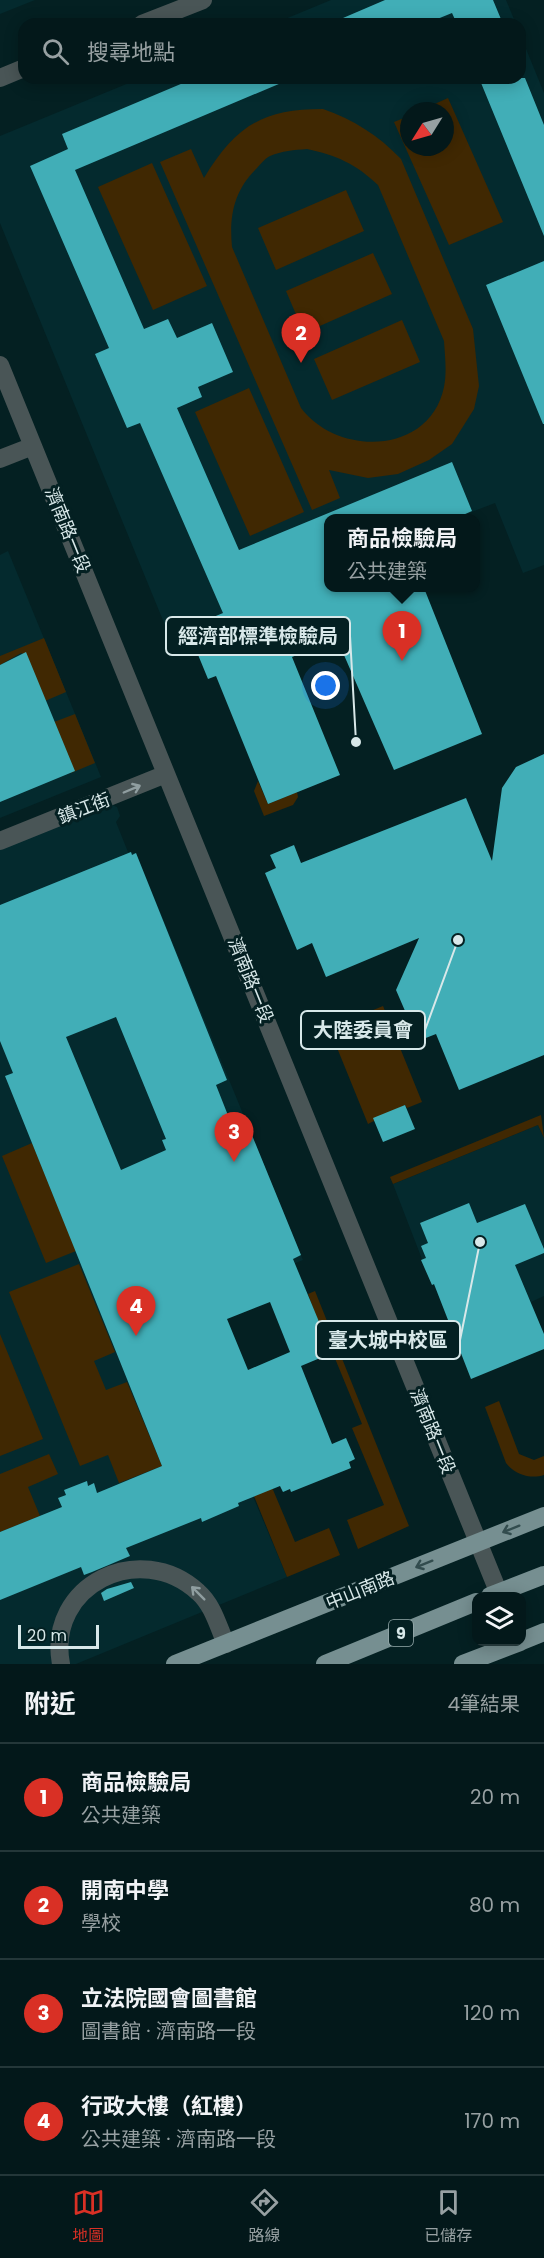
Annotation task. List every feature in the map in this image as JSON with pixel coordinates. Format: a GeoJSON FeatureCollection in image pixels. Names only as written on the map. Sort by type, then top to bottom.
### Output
{"type":"FeatureCollection","features":[{"type":"Feature","properties":{"kind":"main road","name":"中山南路"},"geometry":{"type":"LineString","coordinates":[[175,1664],[544,1516]]}},
{"type":"Feature","properties":{"kind":"main road"},"geometry":{"type":"LineString","coordinates":[[503,1592],[544,1575]]}},
{"type":"Feature","properties":{"kind":"main road","name":"9"},"geometry":{"type":"LineString","coordinates":[[325,1664],[472,1604]]}},
{"type":"Feature","properties":{"kind":"main road"},"geometry":{"type":"LineString","coordinates":[[526,1639],[544,1632]]}},
{"type":"Feature","properties":{"kind":"main road"},"geometry":{"type":"LineString","coordinates":[[463,1664],[509,1646]]}},
{"type":"Feature","properties":{"kind":"street"},"geometry":{"type":"LineString","coordinates":[[157,18],[203,0]]}},
{"type":"Feature","properties":{"kind":"street"},"geometry":{"type":"LineString","coordinates":[[0,78],[18,70]]}},
{"type":"Feature","properties":{"kind":"street","name":"濟南路一段"},"geometry":{"type":"LineString","coordinates":[[0,365],[478,1543],[495,1592]]}},
{"type":"Feature","properties":{"kind":"street"},"geometry":{"type":"LineString","coordinates":[[0,459],[33,446]]}},
{"type":"Feature","properties":{"kind":"street","name":"鎮江街"},"geometry":{"type":"LineString","coordinates":[[0,841],[166,774]]}},
{"type":"Feature","properties":{"kind":"street"},"geometry":{"type":"LineString","coordinates":[[61,1664],[61,1635],[70,1608],[96,1581],[113,1572],[131,1568],[150,1568],[168,1572],[185,1581],[200,1593],[211,1608],[226,1644]]}},
{"type":"Feature","properties":{"kind":"shaded area"},"geometry":{"type":"Polygon","coordinates":[[[0,0],[35,0],[0,14],[0,0]]]}},
{"type":"Feature","properties":{"kind":"shaded area"},"geometry":{"type":"Polygon","coordinates":[[[331,0],[506,0],[514,18],[288,18],[331,0]]]}},
{"type":"Feature","properties":{"kind":"shaded area"},"geometry":{"type":"Polygon","coordinates":[[[526,49],[544,93],[544,565],[523,573],[495,503],[466,514],[324,514],[324,572],[169,635],[0,223],[0,136],[126,84],[526,84],[526,49]]]}},
{"type":"Feature","properties":{"kind":"shaded area"},"geometry":{"type":"Polygon","coordinates":[[[323,109],[345,118],[365,129],[401,159],[473,329],[479,386],[474,409],[452,444],[429,460],[398,474],[368,478],[329,470],[340,498],[312,510],[160,162],[191,149],[204,178],[227,146],[252,124],[266,117],[301,110],[323,109]],[[307,149],[279,153],[268,157],[256,169],[238,195],[232,214],[232,247],[301,408],[317,424],[337,435],[359,441],[381,441],[402,436],[421,426],[435,409],[445,381],[444,341],[378,185],[354,166],[307,149]]]}},
{"type":"Feature","properties":{"kind":"shaded area"},"geometry":{"type":"Polygon","coordinates":[[[454,112],[503,222],[449,245],[409,156],[454,156],[454,112]]]}},
{"type":"Feature","properties":{"kind":"shaded area"},"geometry":{"type":"Polygon","coordinates":[[[400,120],[400,135],[394,122],[400,120]]]}},
{"type":"Feature","properties":{"kind":"shaded area"},"geometry":{"type":"Polygon","coordinates":[[[152,163],[207,286],[153,310],[98,187],[152,163]]]}},
{"type":"Feature","properties":{"kind":"shaded area"},"geometry":{"type":"Polygon","coordinates":[[[346,190],[364,231],[276,270],[258,228],[346,190]]]}},
{"type":"Feature","properties":{"kind":"shaded area"},"geometry":{"type":"Polygon","coordinates":[[[373,253],[392,294],[304,333],[286,291],[373,253]]]}},
{"type":"Feature","properties":{"kind":"shaded area"},"geometry":{"type":"Polygon","coordinates":[[[402,320],[420,362],[332,400],[314,359],[402,320]]]}},
{"type":"Feature","properties":{"kind":"shaded area"},"geometry":{"type":"Polygon","coordinates":[[[249,388],[304,512],[250,536],[195,412],[249,388]]]}},
{"type":"Feature","properties":{"kind":"shaded area"},"geometry":{"type":"Polygon","coordinates":[[[8,551],[101,777],[0,818],[0,555],[8,551]]]}},
{"type":"Feature","properties":{"kind":"shaded area"},"geometry":{"type":"Polygon","coordinates":[[[44,638],[66,692],[45,701],[27,656],[21,653],[0,665],[0,656],[44,638]]]}},
{"type":"Feature","properties":{"kind":"shaded area"},"geometry":{"type":"Polygon","coordinates":[[[75,714],[95,763],[71,773],[73,768],[54,722],[75,714]]]}},
{"type":"Feature","properties":{"kind":"shaded area"},"geometry":{"type":"Polygon","coordinates":[[[258,781],[268,804],[297,792],[298,797],[293,805],[264,816],[254,791],[258,781]]]}},
{"type":"Feature","properties":{"kind":"shaded area"},"geometry":{"type":"Polygon","coordinates":[[[107,803],[117,807],[120,816],[116,822],[128,852],[136,853],[303,1260],[175,1312],[287,1577],[76,1664],[0,1664],[0,847],[107,803]]]}},
{"type":"Feature","properties":{"kind":"shaded area"},"geometry":{"type":"Polygon","coordinates":[[[383,1006],[422,1102],[407,1108],[405,1105],[368,1124],[329,1028],[383,1006]]]}},
{"type":"Feature","properties":{"kind":"shaded area"},"geometry":{"type":"Polygon","coordinates":[[[541,1115],[544,1138],[538,1125],[393,1184],[390,1177],[541,1115]]]}},
{"type":"Feature","properties":{"kind":"shaded area"},"geometry":{"type":"Polygon","coordinates":[[[538,1125],[544,1138],[544,1296],[531,1302],[529,1298],[453,1330],[434,1285],[432,1285],[393,1184],[538,1125]]]}},
{"type":"Feature","properties":{"kind":"shaded area"},"geometry":{"type":"Polygon","coordinates":[[[32,1143],[76,1251],[46,1263],[2,1156],[32,1143]]]}},
{"type":"Feature","properties":{"kind":"shaded area"},"geometry":{"type":"Polygon","coordinates":[[[79,1264],[115,1352],[94,1361],[106,1390],[127,1382],[162,1466],[119,1483],[108,1455],[80,1466],[9,1292],[79,1264]]]}},
{"type":"Feature","properties":{"kind":"shaded area"},"geometry":{"type":"Polygon","coordinates":[[[315,1291],[409,1526],[358,1549],[347,1520],[384,1505],[352,1428],[362,1424],[334,1356],[330,1354],[308,1294],[315,1291]]]}},
{"type":"Feature","properties":{"kind":"shaded area"},"geometry":{"type":"Polygon","coordinates":[[[0,1334],[43,1439],[0,1456],[0,1334]]]}},
{"type":"Feature","properties":{"kind":"shaded area"},"geometry":{"type":"Polygon","coordinates":[[[499,1401],[519,1454],[534,1460],[544,1456],[544,1475],[524,1475],[506,1463],[485,1407],[499,1401]]]}},
{"type":"Feature","properties":{"kind":"shaded area"},"geometry":{"type":"Polygon","coordinates":[[[49,1454],[58,1474],[28,1487],[40,1516],[0,1532],[0,1474],[49,1454]]]}},
{"type":"Feature","properties":{"kind":"shaded area"},"geometry":{"type":"Polygon","coordinates":[[[263,1466],[295,1542],[329,1528],[340,1555],[287,1577],[245,1474],[263,1466]]]}},
{"type":"Feature","properties":{"kind":"building"},"geometry":{"type":"Polygon","coordinates":[[[385,0],[493,0],[500,18],[454,18],[452,13],[440,18],[343,18],[385,0]]]}},
{"type":"Feature","properties":{"kind":"building"},"geometry":{"type":"Polygon","coordinates":[[[526,80],[544,125],[544,236],[481,84],[526,84],[526,80]]]}},
{"type":"Feature","properties":{"kind":"building"},"geometry":{"type":"Polygon","coordinates":[[[181,84],[279,84],[75,170],[144,329],[168,319],[177,338],[212,323],[233,372],[198,387],[202,397],[177,408],[239,550],[324,515],[324,592],[426,592],[482,734],[394,770],[337,639],[292,657],[340,775],[268,804],[216,676],[208,679],[187,628],[223,613],[140,423],[127,428],[95,354],[109,348],[30,166],[68,149],[62,134],[181,84]]]}},
{"type":"Feature","properties":{"kind":"building"},"geometry":{"type":"Polygon","coordinates":[[[544,261],[544,424],[543,424],[486,285],[544,261]]]}},
{"type":"Feature","properties":{"kind":"building"},"geometry":{"type":"Polygon","coordinates":[[[452,462],[472,511],[465,514],[326,514],[452,462]]]}},
{"type":"Feature","properties":{"kind":"building"},"geometry":{"type":"Polygon","coordinates":[[[26,652],[75,771],[0,802],[0,665],[26,652]]]}},
{"type":"Feature","properties":{"kind":"building"},"geometry":{"type":"Polygon","coordinates":[[[544,754],[544,1055],[459,1090],[436,1034],[418,1041],[396,990],[419,938],[326,977],[312,943],[297,950],[265,873],[276,868],[270,855],[294,845],[301,863],[466,798],[492,861],[502,788],[516,767],[544,754]]]}},
{"type":"Feature","properties":{"kind":"building"},"geometry":{"type":"Polygon","coordinates":[[[131,852],[132,855],[136,853],[227,1080],[216,1085],[231,1123],[245,1118],[301,1255],[293,1259],[332,1353],[301,1366],[332,1444],[346,1438],[355,1459],[349,1462],[351,1468],[291,1492],[290,1489],[283,1492],[280,1486],[238,1503],[239,1506],[202,1522],[201,1518],[126,1548],[130,1556],[92,1572],[84,1575],[81,1567],[0,1600],[0,1532],[62,1507],[58,1498],[66,1495],[64,1490],[87,1481],[88,1486],[94,1483],[97,1493],[162,1466],[5,1076],[13,1073],[0,1041],[0,905],[131,852]],[[116,1017],[66,1037],[121,1170],[166,1150],[162,1140],[166,1139],[116,1017]],[[270,1302],[227,1319],[248,1370],[290,1352],[270,1302]]]}},
{"type":"Feature","properties":{"kind":"building"},"geometry":{"type":"Polygon","coordinates":[[[405,1105],[415,1129],[383,1142],[373,1118],[405,1105]]]}},
{"type":"Feature","properties":{"kind":"building"},"geometry":{"type":"Polygon","coordinates":[[[469,1203],[477,1223],[525,1204],[544,1249],[544,1253],[515,1265],[544,1334],[544,1349],[471,1379],[434,1284],[432,1285],[421,1260],[426,1258],[421,1246],[428,1243],[420,1223],[469,1203]]]}},
{"type":"Feature","properties":{"kind":"building"},"geometry":{"type":"Polygon","coordinates":[[[131,1582],[134,1588],[104,1601],[101,1593],[131,1582]]]}},
{"type":"Feature","properties":{"kind":"place","name":"開南中學"},"geometry":{"type":"Point","coordinates":[301,363]}},
{"type":"Feature","properties":{"kind":"place","name":"商品檢驗局"},"geometry":{"type":"Point","coordinates":[402,661]}},
{"type":"Feature","properties":{"kind":"place","name":"經濟部標準檢驗局"},"geometry":{"type":"Point","coordinates":[356,742]}},
{"type":"Feature","properties":{"kind":"place","name":"大陸委員會"},"geometry":{"type":"Point","coordinates":[458,940]}},
{"type":"Feature","properties":{"kind":"place","name":"立法院國會圖書館"},"geometry":{"type":"Point","coordinates":[234,1162]}},
{"type":"Feature","properties":{"kind":"place","name":"臺大城中校區"},"geometry":{"type":"Point","coordinates":[480,1242]}},
{"type":"Feature","properties":{"kind":"place","name":"行政大樓（紅樓）"},"geometry":{"type":"Point","coordinates":[136,1336]}}]}
